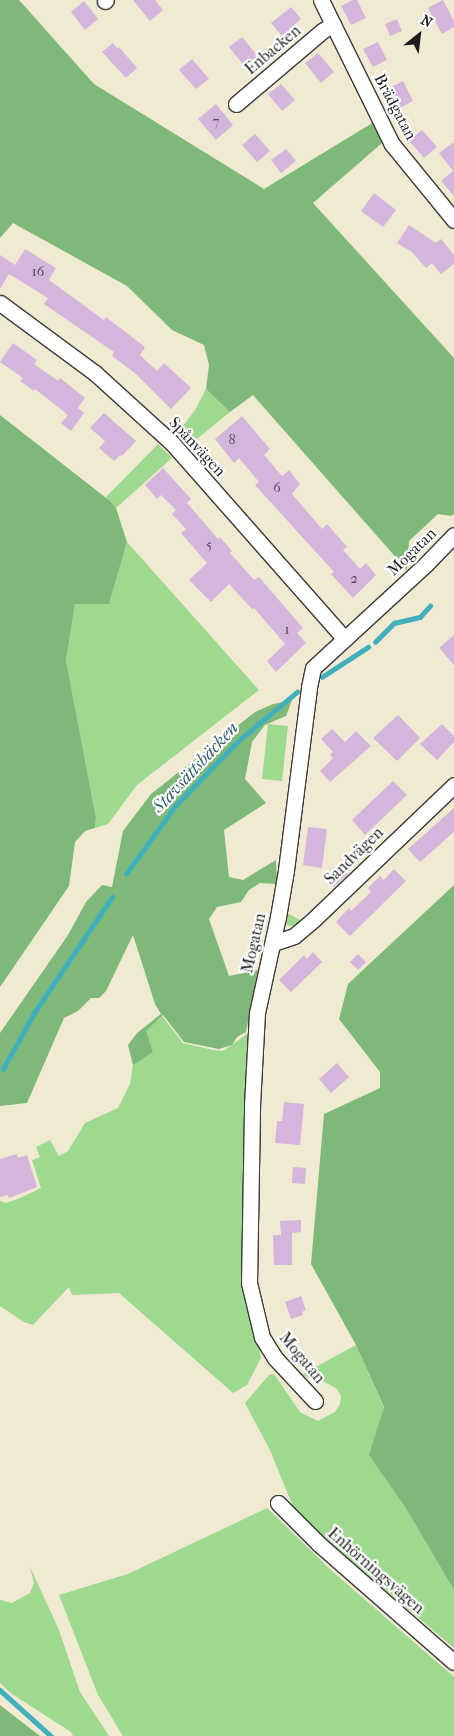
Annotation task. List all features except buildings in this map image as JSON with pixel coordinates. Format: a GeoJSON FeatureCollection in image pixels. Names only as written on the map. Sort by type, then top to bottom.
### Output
{"type":"FeatureCollection","features":[{"type":"Feature","properties":{"kind":"street","name":"Brädgatan"},"geometry":{"type":"LineString","coordinates":[[321,0],[392,144],[454,220]]}},
{"type":"Feature","properties":{"kind":"street","name":"Enbacken"},"geometry":{"type":"LineString","coordinates":[[236,104],[322,31],[333,24]]}},
{"type":"Feature","properties":{"kind":"street","name":"Spånvägen"},"geometry":{"type":"LineString","coordinates":[[0,303],[95,373],[172,443],[345,639]]}},
{"type":"Feature","properties":{"kind":"street","name":"Mogatan"},"geometry":{"type":"LineString","coordinates":[[315,1401],[275,1358],[262,1337],[250,1284],[252,1105],[257,1013],[273,943],[286,870],[313,668],[426,564],[454,535]]}},
{"type":"Feature","properties":{"kind":"street","name":"Sandvägen"},"geometry":{"type":"LineString","coordinates":[[273,943],[294,936],[307,925],[454,785]]}},
{"type":"Feature","properties":{"kind":"street","name":"Enhörningsvägen"},"geometry":{"type":"LineString","coordinates":[[278,1503],[319,1544],[454,1662]]}},
{"type":"Feature","properties":{"kind":"green space"},"geometry":{"type":"Polygon","coordinates":[[[0,0],[19,0],[94,84],[264,189],[374,122],[382,143],[313,203],[454,358],[454,514],[451,516],[438,514],[409,541],[407,570],[253,395],[230,412],[206,389],[209,365],[204,345],[172,330],[127,286],[13,223],[0,238],[0,0]]]}},
{"type":"Feature","properties":{"kind":"green space"},"geometry":{"type":"Polygon","coordinates":[[[206,389],[230,412],[187,447],[171,431],[181,429],[195,410],[206,389]]]}},
{"type":"Feature","properties":{"kind":"green space"},"geometry":{"type":"Polygon","coordinates":[[[0,415],[110,501],[116,508],[127,542],[109,604],[75,604],[66,661],[96,818],[95,828],[85,831],[75,842],[69,886],[0,987],[0,415]]]}},
{"type":"Feature","properties":{"kind":"green space"},"geometry":{"type":"Polygon","coordinates":[[[158,444],[172,458],[116,508],[106,497],[158,444]]]}},
{"type":"Feature","properties":{"kind":"green space"},"geometry":{"type":"Polygon","coordinates":[[[127,542],[259,690],[137,785],[108,824],[95,828],[96,818],[66,662],[75,604],[109,603],[127,542]]]}},
{"type":"Feature","properties":{"kind":"green space"},"geometry":{"type":"Polygon","coordinates":[[[292,700],[286,716],[265,725],[252,742],[245,779],[266,803],[224,830],[229,877],[243,880],[276,860],[277,884],[260,883],[249,890],[241,902],[217,907],[209,919],[229,976],[258,970],[246,1032],[237,1037],[232,1045],[219,1049],[184,1042],[163,1015],[146,1031],[153,1052],[133,1065],[128,1045],[137,1033],[161,1014],[155,1004],[133,935],[106,991],[99,998],[91,998],[78,1011],[64,1018],[27,1103],[0,1106],[0,1033],[68,935],[86,902],[102,885],[112,887],[123,831],[151,794],[255,712],[273,704],[292,700]]]}},
{"type":"Feature","properties":{"kind":"green space"},"geometry":{"type":"Polygon","coordinates":[[[268,724],[288,726],[282,781],[262,779],[268,724]]]}},
{"type":"Feature","properties":{"kind":"green space"},"geometry":{"type":"Polygon","coordinates":[[[454,885],[454,1590],[405,1507],[369,1455],[384,1407],[356,1345],[311,1264],[324,1114],[380,1088],[380,1072],[339,1019],[348,984],[454,885]]]}},
{"type":"Feature","properties":{"kind":"green space"},"geometry":{"type":"Polygon","coordinates":[[[285,912],[304,922],[296,927],[287,925],[284,922],[285,912]]]}},
{"type":"Feature","properties":{"kind":"green space"},"geometry":{"type":"Polygon","coordinates":[[[162,1016],[183,1043],[213,1050],[223,1051],[247,1034],[247,1149],[257,1337],[261,1358],[247,1385],[233,1393],[119,1293],[72,1295],[69,1287],[33,1325],[24,1322],[0,1306],[0,1201],[6,1203],[41,1188],[32,1160],[40,1157],[36,1147],[50,1140],[59,1156],[68,1151],[85,1123],[118,1108],[130,1084],[133,1064],[153,1052],[145,1031],[162,1016]]]}},
{"type":"Feature","properties":{"kind":"green space"},"geometry":{"type":"Polygon","coordinates":[[[356,1345],[384,1408],[370,1455],[405,1507],[454,1590],[454,1648],[316,1531],[294,1509],[270,1450],[245,1403],[269,1375],[274,1374],[300,1412],[318,1421],[335,1412],[340,1404],[341,1396],[337,1389],[327,1383],[301,1375],[356,1345]]]}},
{"type":"Feature","properties":{"kind":"green space"},"geometry":{"type":"Polygon","coordinates":[[[267,1508],[332,1571],[454,1677],[454,1736],[123,1736],[98,1695],[59,1595],[128,1574],[267,1508]]]}},
{"type":"Feature","properties":{"kind":"green space"},"geometry":{"type":"Polygon","coordinates":[[[30,1567],[59,1630],[80,1692],[109,1736],[73,1736],[71,1732],[12,1694],[0,1683],[0,1600],[12,1603],[30,1593],[34,1583],[30,1567]]]}},
{"type":"Feature","properties":{"kind":"green space"},"geometry":{"type":"Polygon","coordinates":[[[0,1705],[40,1736],[0,1736],[0,1705]]]}},
{"type":"Feature","properties":{"kind":"waterway","name":"Stavsättsbäcken"},"geometry":{"type":"LineString","coordinates":[[375,642],[394,623],[420,617],[430,606]]}},
{"type":"Feature","properties":{"kind":"waterway","name":"Stavsättsbäcken"},"geometry":{"type":"LineString","coordinates":[[322,677],[368,647]]}},
{"type":"Feature","properties":{"kind":"waterway","name":"Stavsättsbäcken"},"geometry":{"type":"LineString","coordinates":[[126,874],[176,805],[237,742],[297,692]]}},
{"type":"Feature","properties":{"kind":"waterway","name":"Stavsättsbäcken"},"geometry":{"type":"LineString","coordinates":[[3,1069],[34,1013],[112,897]]}},
{"type":"Feature","properties":{"kind":"waterway"},"geometry":{"type":"LineString","coordinates":[[0,1690],[51,1736]]}}]}
